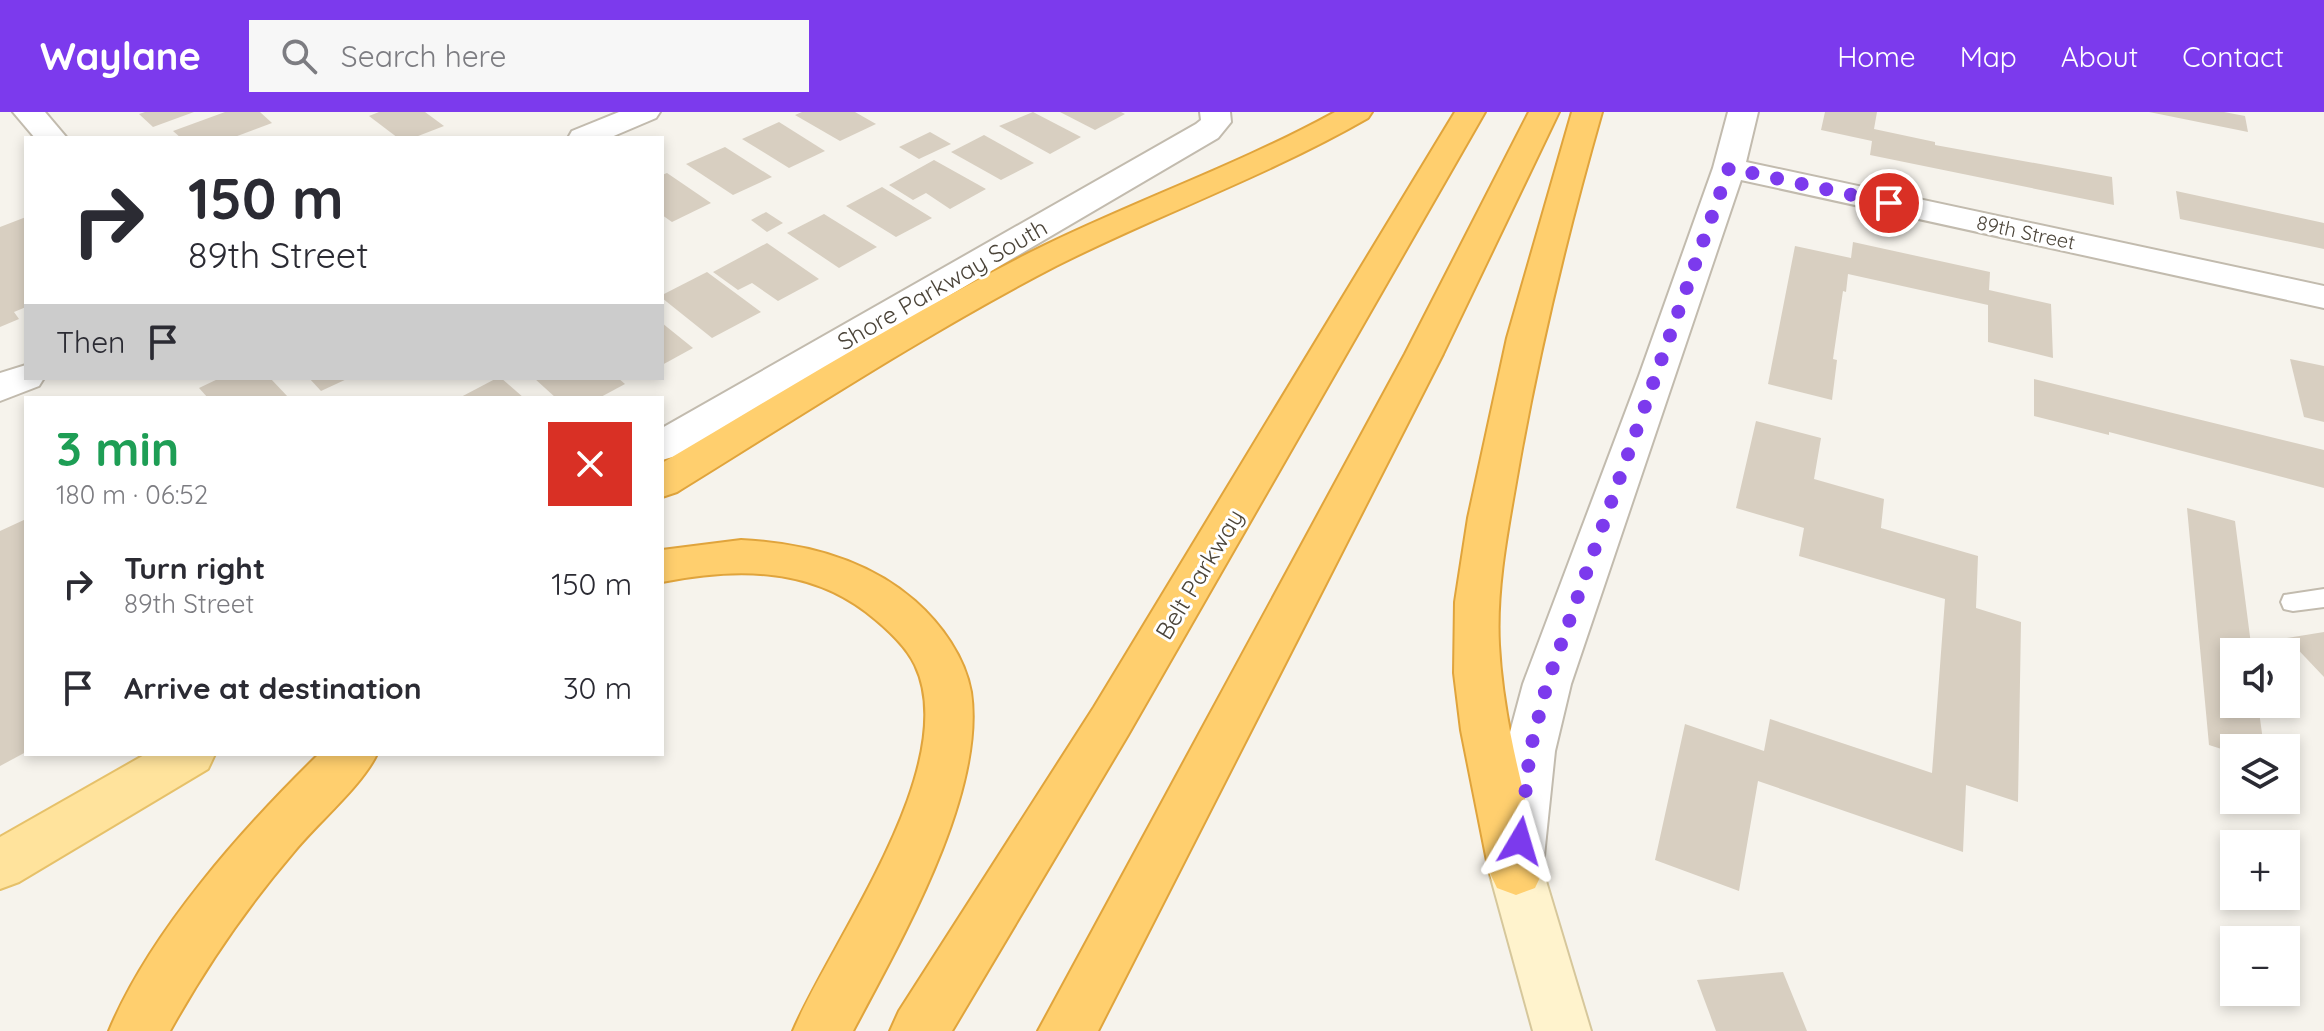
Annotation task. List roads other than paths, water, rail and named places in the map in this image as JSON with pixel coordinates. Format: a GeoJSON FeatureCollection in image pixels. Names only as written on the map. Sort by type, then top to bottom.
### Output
{"type":"FeatureCollection","features":[{"type":"Feature","properties":{"kind":"highway"},"geometry":{"type":"LineString","coordinates":[[664,481],[900,339],[1034,265],[1154,206],[1296,144],[1357,112]]}},
{"type":"Feature","properties":{"kind":"highway","name":"Belt Parkway"},"geometry":{"type":"LineString","coordinates":[[919,1031],[1111,721],[1470,112]]}},
{"type":"Feature","properties":{"kind":"highway"},"geometry":{"type":"LineString","coordinates":[[1067,1031],[1424,354],[1544,112]]}},
{"type":"Feature","properties":{"kind":"highway"},"geometry":{"type":"LineString","coordinates":[[1516,871],[1480,686],[1476,643],[1478,598],[1503,442],[1540,271],[1587,112]]}},
{"type":"Feature","properties":{"kind":"highway"},"geometry":{"type":"LineString","coordinates":[[664,566],[745,556],[805,563],[835,572],[885,601],[907,620],[924,641],[947,690],[949,721],[946,749],[922,825],[873,934],[822,1031]]}},
{"type":"Feature","properties":{"kind":"highway"},"geometry":{"type":"LineString","coordinates":[[138,1031],[167,978],[247,865],[300,805],[350,756]]}},
{"type":"Feature","properties":{"kind":"main road"},"geometry":{"type":"LineString","coordinates":[[0,865],[187,756]]}},
{"type":"Feature","properties":{"kind":"street"},"geometry":{"type":"LineString","coordinates":[[28,112],[50,136]]}},
{"type":"Feature","properties":{"kind":"street"},"geometry":{"type":"LineString","coordinates":[[1562,1031],[1516,871],[1530,751],[1547,684],[1729,168],[1743,112]]}},
{"type":"Feature","properties":{"kind":"street"},"geometry":{"type":"LineString","coordinates":[[587,136],[635,114]]}},
{"type":"Feature","properties":{"kind":"street","name":"Shore Parkway South"},"geometry":{"type":"LineString","coordinates":[[664,445],[1207,131],[1216,115]]}},
{"type":"Feature","properties":{"kind":"street","name":"89th Street"},"geometry":{"type":"LineString","coordinates":[[1729,168],[2324,297]]}},
{"type":"Feature","properties":{"kind":"street"},"geometry":{"type":"LineString","coordinates":[[0,388],[24,378]]}},
{"type":"Feature","properties":{"kind":"lane"},"geometry":{"type":"LineString","coordinates":[[2293,602],[2324,598]]}}]}
